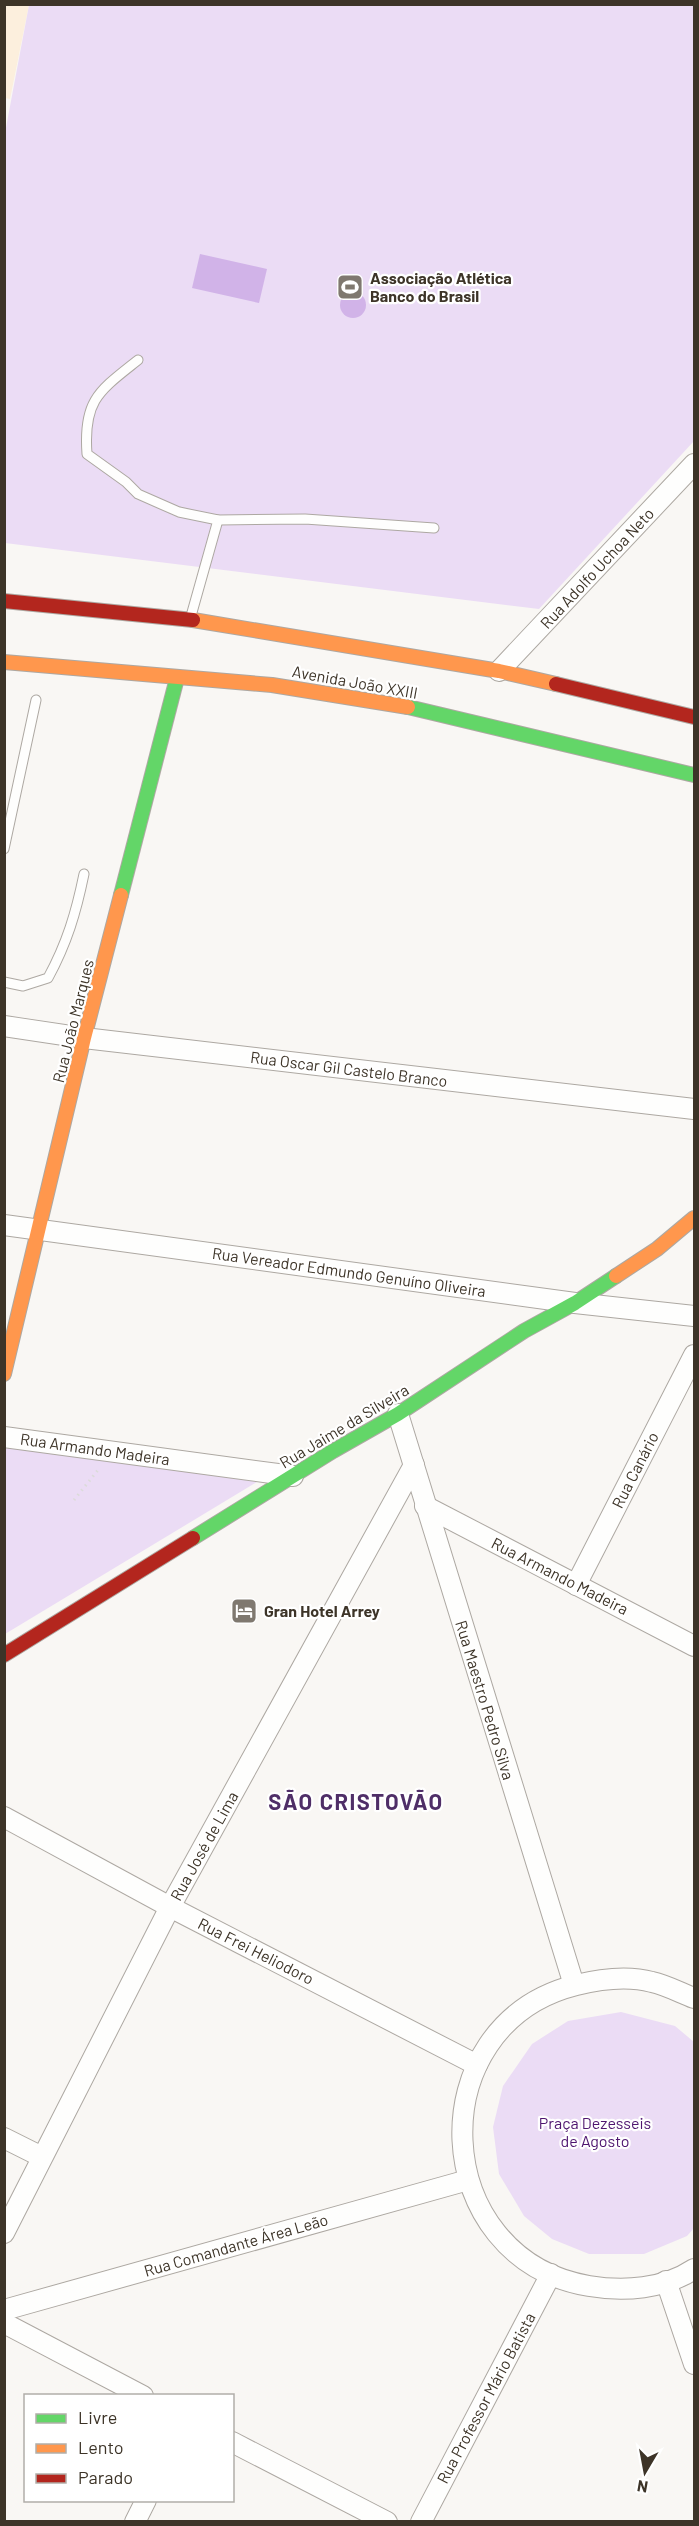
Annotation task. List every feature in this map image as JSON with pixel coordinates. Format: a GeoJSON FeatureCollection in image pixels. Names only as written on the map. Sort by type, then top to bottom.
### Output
{"type":"FeatureCollection","features":[{"type":"Feature","properties":{"kind":"street","name":"Rua Adolfo Uchoa Neto"},"geometry":{"type":"LineString","coordinates":[[499,671],[694,464]]}},
{"type":"Feature","properties":{"kind":"street"},"geometry":{"type":"LineString","coordinates":[[4,601],[190,619],[499,671],[694,717]]}},
{"type":"Feature","properties":{"kind":"street","name":"Avenida João XXIII"},"geometry":{"type":"LineString","coordinates":[[4,662],[272,685],[407,706],[694,775]]}},
{"type":"Feature","properties":{"kind":"street","name":"Rua João Marques"},"geometry":{"type":"LineString","coordinates":[[4,1374],[84,1038],[177,678]]}},
{"type":"Feature","properties":{"kind":"street","name":"Rua Oscar Gil Castelo Branco"},"geometry":{"type":"LineString","coordinates":[[4,1026],[84,1038],[694,1109]]}},
{"type":"Feature","properties":{"kind":"street","name":"Rua Jaime da Silveira"},"geometry":{"type":"LineString","coordinates":[[4,1655],[293,1476],[398,1414],[524,1331],[575,1303],[657,1249],[694,1218]]}},
{"type":"Feature","properties":{"kind":"street","name":"Rua Vereador Edmundo Genuíno Oliveira"},"geometry":{"type":"LineString","coordinates":[[4,1225],[575,1303],[694,1316]]}},
{"type":"Feature","properties":{"kind":"street","name":"Rua Canário"},"geometry":{"type":"LineString","coordinates":[[576,1585],[694,1355]]}},
{"type":"Feature","properties":{"kind":"street","name":"Rua Maestro Pedro Silva"},"geometry":{"type":"LineString","coordinates":[[398,1414],[574,1985]]}},
{"type":"Feature","properties":{"kind":"street","name":"Rua Armando Madeira"},"geometry":{"type":"LineString","coordinates":[[4,1437],[293,1476]]}},
{"type":"Feature","properties":{"kind":"street","name":"Rua José de Lima"},"geometry":{"type":"LineString","coordinates":[[4,2233],[170,1907],[414,1465]]}},
{"type":"Feature","properties":{"kind":"street","name":"Rua Armando Madeira"},"geometry":{"type":"LineString","coordinates":[[425,1506],[694,1646]]}},
{"type":"Feature","properties":{"kind":"street","name":"Rua Frei Heliodoro"},"geometry":{"type":"LineString","coordinates":[[4,1817],[170,1907],[477,2065]]}},
{"type":"Feature","properties":{"kind":"street"},"geometry":{"type":"LineString","coordinates":[[694,1998],[651,1981],[603,1978],[555,1990],[521,2010],[493,2038],[477,2065],[462,2108],[461,2145],[468,2180],[483,2214],[506,2243],[535,2266],[572,2283],[612,2290],[653,2286],[694,2269]]}},
{"type":"Feature","properties":{"kind":"street"},"geometry":{"type":"LineString","coordinates":[[4,2138],[42,2157]]}},
{"type":"Feature","properties":{"kind":"street","name":"Rua Comandante Área Leão"},"geometry":{"type":"LineString","coordinates":[[4,2310],[468,2180]]}},
{"type":"Feature","properties":{"kind":"street","name":"Rua Professor Mário Batista"},"geometry":{"type":"LineString","coordinates":[[421,2522],[551,2274]]}},
{"type":"Feature","properties":{"kind":"street"},"geometry":{"type":"LineString","coordinates":[[666,2281],[694,2364]]}},
{"type":"Feature","properties":{"kind":"street"},"geometry":{"type":"LineString","coordinates":[[4,2323],[139,2394]]}},
{"type":"Feature","properties":{"kind":"street"},"geometry":{"type":"LineString","coordinates":[[234,2443],[387,2522]]}},
{"type":"Feature","properties":{"kind":"street"},"geometry":{"type":"LineString","coordinates":[[135,2522],[145,2502]]}},
{"type":"Feature","properties":{"kind":"lane"},"geometry":{"type":"LineString","coordinates":[[138,360],[97,393],[89,412],[86,438],[87,454],[126,482],[138,494],[180,512],[219,520],[305,519],[434,528]]}},
{"type":"Feature","properties":{"kind":"lane"},"geometry":{"type":"LineString","coordinates":[[190,619],[219,520]]}},
{"type":"Feature","properties":{"kind":"lane"},"geometry":{"type":"LineString","coordinates":[[4,849],[36,700]]}},
{"type":"Feature","properties":{"kind":"lane"},"geometry":{"type":"LineString","coordinates":[[4,982],[23,986],[48,978],[64,948],[77,910],[84,874]]}},
{"type":"Feature","properties":{"kind":"path"},"geometry":{"type":"LineString","coordinates":[[74,1500],[112,1452]]}},
{"type":"Feature","properties":{"kind":"shaded area"},"geometry":{"type":"Polygon","coordinates":[[[4,5],[29,5],[10,99],[5,98],[4,5]]]}},
{"type":"Feature","properties":{"kind":"shaded area"},"geometry":{"type":"Polygon","coordinates":[[[200,254],[267,269],[259,303],[192,288],[200,254]]]}},
{"type":"Feature","properties":{"kind":"shaded area"},"geometry":{"type":"Polygon","coordinates":[[[353,292],[362,296],[366,305],[362,314],[353,318],[344,314],[340,305],[344,296],[353,292]]]}},
{"type":"Feature","properties":{"kind":"green space","name":"Associação Atlética Banco do Brasil"},"geometry":{"type":"Polygon","coordinates":[[[29,5],[694,5],[694,441],[539,609],[5,543],[5,133],[29,5]]]}},
{"type":"Feature","properties":{"kind":"green space"},"geometry":{"type":"Polygon","coordinates":[[[6,1444],[257,1482],[5,1634],[6,1444]]]}},
{"type":"Feature","properties":{"kind":"green space","name":"Praça Dezesseis de Agosto"},"geometry":{"type":"Polygon","coordinates":[[[621,2012],[675,2026],[694,2042],[694,2228],[687,2236],[644,2254],[589,2254],[552,2239],[524,2216],[499,2174],[493,2127],[503,2086],[532,2044],[568,2021],[621,2012]]]}},
{"type":"Feature","properties":{"kind":"traffic: fast"},"geometry":{"type":"LineString","coordinates":[[121,895],[177,678]]}},
{"type":"Feature","properties":{"kind":"traffic: fast"},"geometry":{"type":"LineString","coordinates":[[408,707],[694,775]]}},
{"type":"Feature","properties":{"kind":"traffic: fast"},"geometry":{"type":"LineString","coordinates":[[193,1538],[333,1451],[398,1414],[524,1331],[575,1303],[616,1276]]}},
{"type":"Feature","properties":{"kind":"traffic: slow"},"geometry":{"type":"LineString","coordinates":[[193,620],[499,671],[556,684]]}},
{"type":"Feature","properties":{"kind":"traffic: slow"},"geometry":{"type":"LineString","coordinates":[[4,662],[272,685],[408,707]]}},
{"type":"Feature","properties":{"kind":"traffic: slow"},"geometry":{"type":"LineString","coordinates":[[4,1374],[84,1038],[121,895]]}},
{"type":"Feature","properties":{"kind":"traffic: slow"},"geometry":{"type":"LineString","coordinates":[[616,1276],[657,1249],[694,1218]]}},
{"type":"Feature","properties":{"kind":"traffic: jam"},"geometry":{"type":"LineString","coordinates":[[4,601],[193,620]]}},
{"type":"Feature","properties":{"kind":"traffic: jam"},"geometry":{"type":"LineString","coordinates":[[556,684],[694,717]]}},
{"type":"Feature","properties":{"kind":"traffic: jam"},"geometry":{"type":"LineString","coordinates":[[4,1655],[193,1538]]}},
{"type":"Feature","properties":{"kind":"place","name":"Associação Atlética Banco do Brasil"},"geometry":{"type":"Point","coordinates":[350,287]}},
{"type":"Feature","properties":{"kind":"place","name":"Gran Hotel Arrey"},"geometry":{"type":"Point","coordinates":[244,1611]}},
{"type":"Feature","properties":{"kind":"district","name":"SÃO CRISTOVÃO"},"geometry":{"type":"Point","coordinates":[356,1802]}}]}
